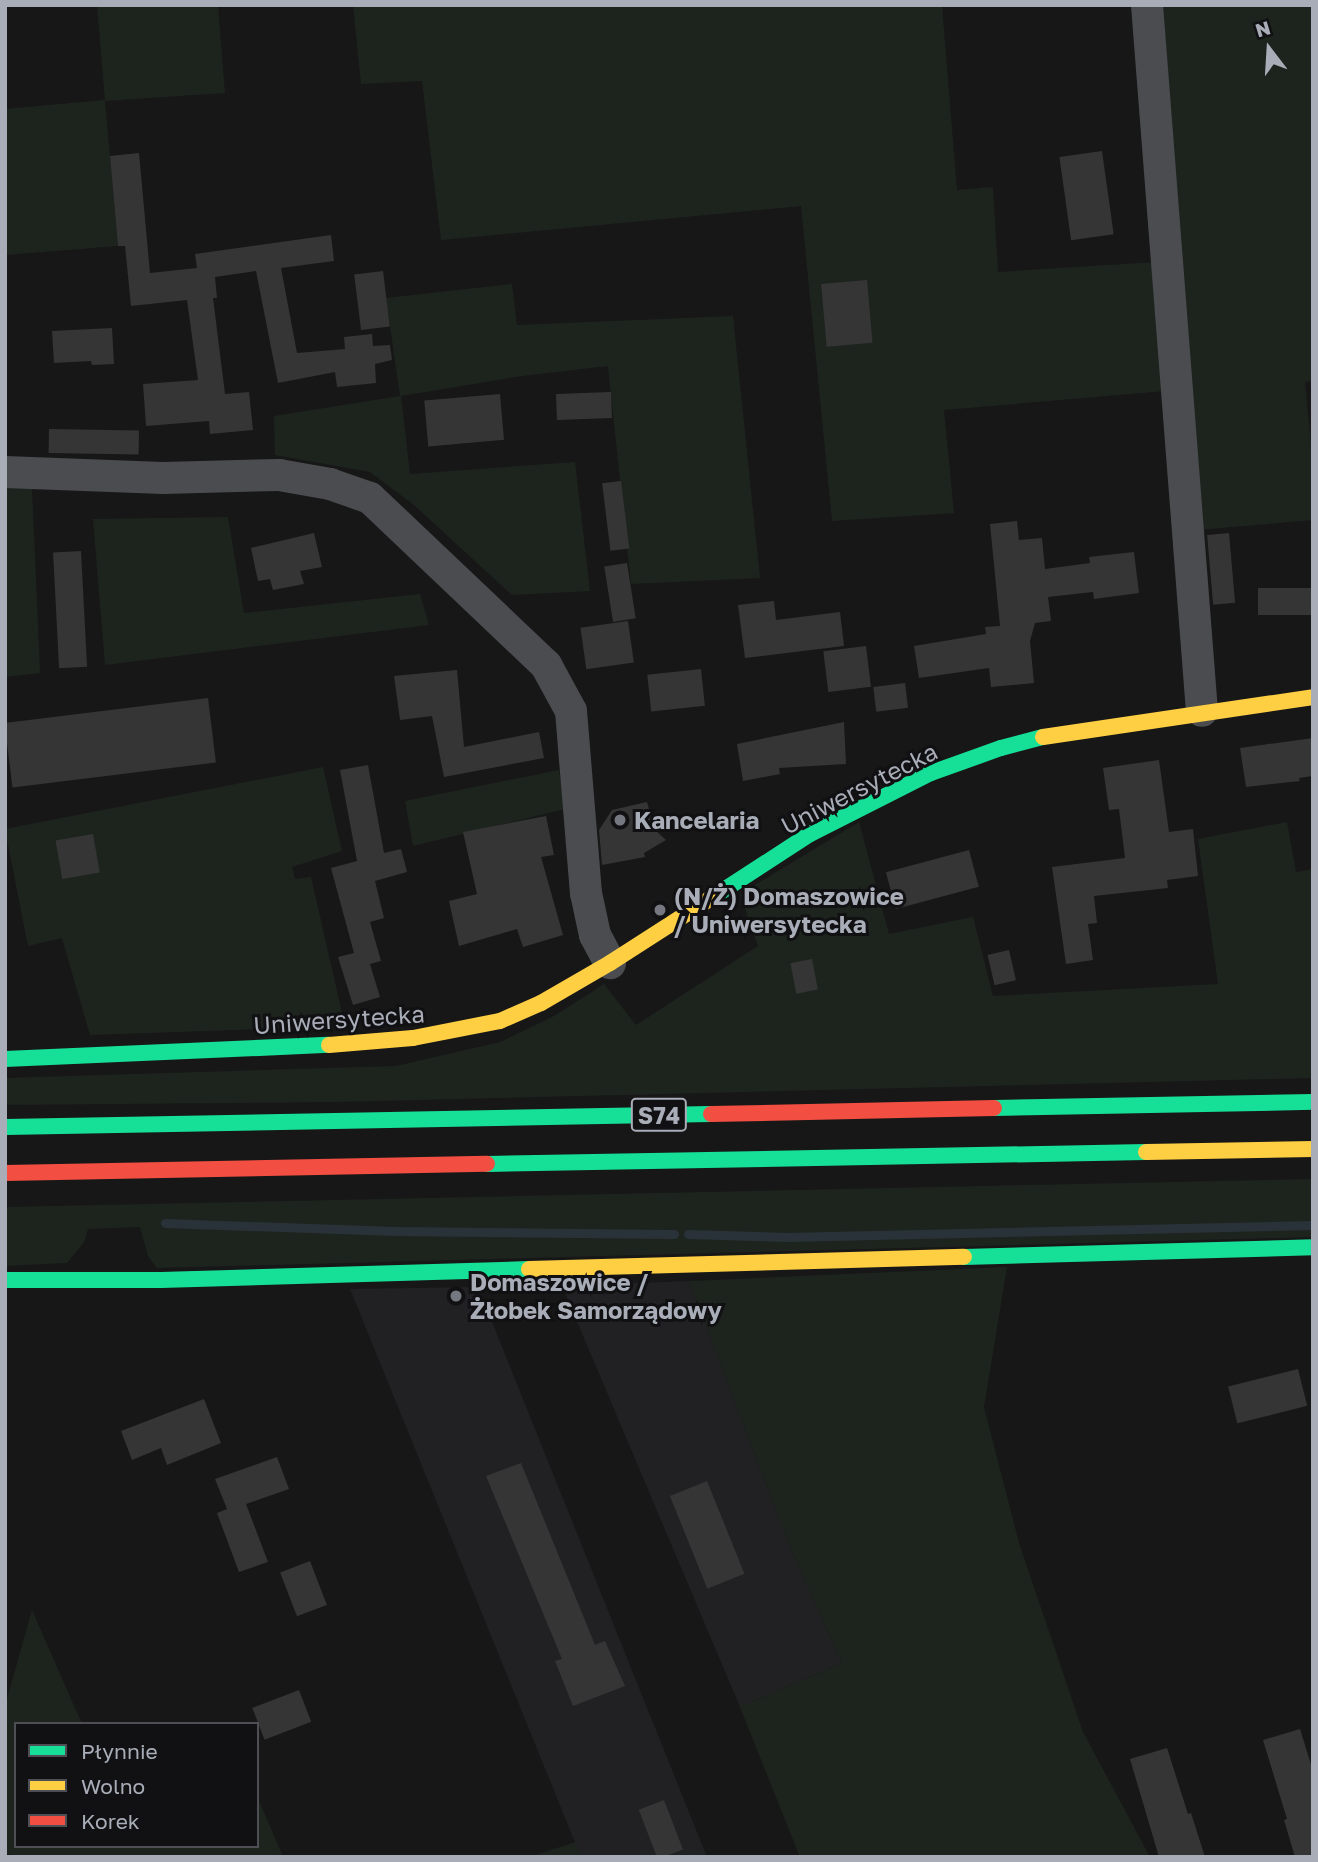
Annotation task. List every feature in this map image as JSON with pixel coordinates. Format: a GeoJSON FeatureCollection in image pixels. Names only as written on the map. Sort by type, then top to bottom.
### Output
{"type":"FeatureCollection","features":[{"type":"Feature","properties":{"kind":"main road","name":"Uniwersytecka"},"geometry":{"type":"LineString","coordinates":[[5,1059],[413,1038],[500,1021],[541,1003],[610,963],[810,834],[931,773],[1001,748],[1063,732],[1313,697]]}},
{"type":"Feature","properties":{"kind":"main road","name":"S74"},"geometry":{"type":"LineString","coordinates":[[5,1127],[1313,1101]]}},
{"type":"Feature","properties":{"kind":"main road","name":"S74"},"geometry":{"type":"LineString","coordinates":[[5,1173],[1313,1149]]}},
{"type":"Feature","properties":{"kind":"main road"},"geometry":{"type":"LineString","coordinates":[[5,1280],[161,1280],[1313,1247]]}},
{"type":"Feature","properties":{"kind":"street"},"geometry":{"type":"LineString","coordinates":[[1147,5],[1202,711]]}},
{"type":"Feature","properties":{"kind":"street"},"geometry":{"type":"LineString","coordinates":[[5,472],[163,478],[279,475],[330,484],[370,498],[546,665],[571,710],[586,893],[595,935],[610,963]]}},
{"type":"Feature","properties":{"kind":"shaded area"},"geometry":{"type":"Polygon","coordinates":[[[97,5],[218,5],[225,93],[105,101],[118,246],[5,255],[5,109],[105,100],[97,5]]]}},
{"type":"Feature","properties":{"kind":"shaded area"},"geometry":{"type":"Polygon","coordinates":[[[353,5],[942,5],[957,190],[993,187],[998,272],[1156,262],[1165,391],[944,410],[954,513],[832,521],[801,206],[441,240],[422,81],[361,84],[353,5]]]}},
{"type":"Feature","properties":{"kind":"shaded area"},"geometry":{"type":"Polygon","coordinates":[[[1162,5],[1313,5],[1313,381],[1305,382],[1313,464],[1313,520],[1199,530],[1162,5]]]}},
{"type":"Feature","properties":{"kind":"shaded area"},"geometry":{"type":"Polygon","coordinates":[[[512,284],[517,325],[733,316],[760,578],[631,584],[608,366],[522,376],[401,396],[410,474],[575,462],[590,591],[512,595],[414,505],[370,472],[275,455],[274,416],[400,396],[386,298],[512,284]]]}},
{"type":"Feature","properties":{"kind":"shaded area"},"geometry":{"type":"Polygon","coordinates":[[[5,488],[32,488],[40,673],[5,677],[5,488]]]}},
{"type":"Feature","properties":{"kind":"shaded area"},"geometry":{"type":"Polygon","coordinates":[[[228,517],[244,613],[420,594],[429,625],[105,665],[93,519],[228,517]]]}},
{"type":"Feature","properties":{"kind":"shaded area"},"geometry":{"type":"Polygon","coordinates":[[[323,767],[342,851],[292,867],[295,879],[311,877],[345,1026],[90,1035],[62,938],[28,946],[5,829],[323,767]]]}},
{"type":"Feature","properties":{"kind":"shaded area"},"geometry":{"type":"Polygon","coordinates":[[[559,770],[565,809],[413,846],[405,801],[559,770]]]}},
{"type":"Feature","properties":{"kind":"shaded area"},"geometry":{"type":"Polygon","coordinates":[[[859,822],[889,934],[973,917],[993,996],[1218,984],[1198,839],[1287,822],[1296,872],[1313,869],[1313,1078],[334,1102],[5,1105],[5,1078],[396,1066],[500,1042],[554,1016],[604,984],[636,1025],[758,946],[740,894],[859,822]]]}},
{"type":"Feature","properties":{"kind":"shaded area"},"geometry":{"type":"Polygon","coordinates":[[[1313,1179],[1313,1237],[157,1268],[148,1256],[140,1227],[88,1229],[84,1242],[67,1263],[5,1266],[5,1207],[1313,1179]]]}},
{"type":"Feature","properties":{"kind":"shaded area"},"geometry":{"type":"Polygon","coordinates":[[[1007,1267],[984,1407],[1019,1543],[1083,1732],[1150,1857],[800,1857],[740,1707],[842,1663],[790,1547],[689,1281],[1007,1267]]]}},
{"type":"Feature","properties":{"kind":"shaded area"},"geometry":{"type":"Polygon","coordinates":[[[689,1281],[790,1547],[842,1663],[740,1707],[562,1286],[689,1281]]]}},
{"type":"Feature","properties":{"kind":"shaded area"},"geometry":{"type":"Polygon","coordinates":[[[478,1287],[707,1857],[581,1857],[350,1289],[478,1287]]]}},
{"type":"Feature","properties":{"kind":"shaded area"},"geometry":{"type":"Polygon","coordinates":[[[32,1610],[81,1722],[14,1722],[14,1848],[259,1848],[259,1801],[283,1857],[31,1857],[5,1854],[5,1706],[32,1610]]]}},
{"type":"Feature","properties":{"kind":"shaded area"},"geometry":{"type":"Polygon","coordinates":[[[576,1842],[581,1857],[529,1857],[576,1842]]]}},
{"type":"Feature","properties":{"kind":"building"},"geometry":{"type":"Polygon","coordinates":[[[1102,151],[1114,234],[1071,240],[1059,157],[1102,151]]]}},
{"type":"Feature","properties":{"kind":"building"},"geometry":{"type":"Polygon","coordinates":[[[139,153],[150,273],[197,268],[195,254],[331,235],[334,261],[281,268],[297,353],[345,349],[344,337],[372,334],[373,346],[390,345],[392,360],[375,364],[376,383],[337,387],[335,372],[278,383],[256,271],[215,277],[217,298],[213,298],[225,394],[249,392],[253,430],[210,434],[209,421],[146,426],[143,384],[198,380],[187,300],[131,306],[125,246],[118,246],[110,156],[139,153]]]}},
{"type":"Feature","properties":{"kind":"building"},"geometry":{"type":"Polygon","coordinates":[[[383,271],[390,327],[361,330],[354,275],[383,271]]]}},
{"type":"Feature","properties":{"kind":"building"},"geometry":{"type":"Polygon","coordinates":[[[867,280],[872,343],[827,347],[821,284],[867,280]]]}},
{"type":"Feature","properties":{"kind":"building"},"geometry":{"type":"Polygon","coordinates":[[[112,328],[114,364],[92,365],[91,361],[54,363],[52,331],[112,328]]]}},
{"type":"Feature","properties":{"kind":"building"},"geometry":{"type":"Polygon","coordinates":[[[611,392],[612,418],[557,420],[556,394],[611,392]]]}},
{"type":"Feature","properties":{"kind":"building"},"geometry":{"type":"Polygon","coordinates":[[[500,394],[504,440],[428,446],[424,401],[500,394]]]}},
{"type":"Feature","properties":{"kind":"building"},"geometry":{"type":"Polygon","coordinates":[[[49,429],[139,431],[139,455],[49,453],[49,429]]]}},
{"type":"Feature","properties":{"kind":"building"},"geometry":{"type":"Polygon","coordinates":[[[621,481],[629,548],[610,551],[602,483],[621,481]]]}},
{"type":"Feature","properties":{"kind":"building"},"geometry":{"type":"Polygon","coordinates":[[[1017,521],[1019,540],[1042,538],[1045,569],[1090,563],[1089,557],[1134,552],[1139,593],[1094,599],[1093,592],[1048,597],[1051,621],[1035,623],[1030,641],[1034,683],[991,687],[989,668],[919,678],[914,646],[986,634],[985,627],[1000,626],[990,524],[1017,521]]]}},
{"type":"Feature","properties":{"kind":"building"},"geometry":{"type":"Polygon","coordinates":[[[314,533],[322,567],[300,571],[304,584],[273,590],[270,579],[258,581],[251,548],[314,533]]]}},
{"type":"Feature","properties":{"kind":"building"},"geometry":{"type":"Polygon","coordinates":[[[1229,533],[1235,603],[1213,605],[1207,535],[1229,533]]]}},
{"type":"Feature","properties":{"kind":"building"},"geometry":{"type":"Polygon","coordinates":[[[81,551],[87,667],[59,668],[53,552],[81,551]]]}},
{"type":"Feature","properties":{"kind":"building"},"geometry":{"type":"Polygon","coordinates":[[[627,563],[636,618],[613,622],[604,567],[627,563]]]}},
{"type":"Feature","properties":{"kind":"building"},"geometry":{"type":"Polygon","coordinates":[[[1258,588],[1313,588],[1313,615],[1258,615],[1258,588]]]}},
{"type":"Feature","properties":{"kind":"building"},"geometry":{"type":"Polygon","coordinates":[[[774,601],[776,620],[840,612],[844,646],[745,658],[738,605],[774,601]]]}},
{"type":"Feature","properties":{"kind":"building"},"geometry":{"type":"Polygon","coordinates":[[[628,621],[634,663],[586,669],[580,628],[628,621]]]}},
{"type":"Feature","properties":{"kind":"building"},"geometry":{"type":"Polygon","coordinates":[[[866,646],[871,687],[828,692],[823,651],[866,646]]]}},
{"type":"Feature","properties":{"kind":"building"},"geometry":{"type":"Polygon","coordinates":[[[701,669],[705,706],[651,711],[647,675],[701,669]]]}},
{"type":"Feature","properties":{"kind":"building"},"geometry":{"type":"Polygon","coordinates":[[[457,670],[464,747],[539,732],[544,758],[444,777],[432,716],[400,720],[394,676],[457,670]]]}},
{"type":"Feature","properties":{"kind":"building"},"geometry":{"type":"Polygon","coordinates":[[[905,683],[908,708],[876,712],[873,687],[905,683]]]}},
{"type":"Feature","properties":{"kind":"building"},"geometry":{"type":"Polygon","coordinates":[[[208,698],[216,763],[12,787],[5,723],[208,698]]]}},
{"type":"Feature","properties":{"kind":"building"},"geometry":{"type":"Polygon","coordinates":[[[844,722],[846,764],[779,768],[780,774],[743,781],[737,744],[844,722]]]}},
{"type":"Feature","properties":{"kind":"building"},"geometry":{"type":"Polygon","coordinates":[[[1313,738],[1313,776],[1299,778],[1300,781],[1246,787],[1240,748],[1313,738]]]}},
{"type":"Feature","properties":{"kind":"building"},"geometry":{"type":"Polygon","coordinates":[[[1159,760],[1169,832],[1193,829],[1198,876],[1167,880],[1168,888],[1094,896],[1097,923],[1088,924],[1093,960],[1066,964],[1052,867],[1125,858],[1119,809],[1109,810],[1103,768],[1159,760]]]}},
{"type":"Feature","properties":{"kind":"building"},"geometry":{"type":"Polygon","coordinates":[[[368,765],[384,853],[401,849],[407,872],[375,881],[384,918],[370,922],[381,961],[370,964],[380,997],[353,1005],[338,957],[354,953],[331,868],[357,861],[340,770],[368,765]]]}},
{"type":"Feature","properties":{"kind":"building"},"geometry":{"type":"Polygon","coordinates":[[[647,802],[655,830],[666,840],[644,853],[645,857],[602,865],[599,830],[612,810],[647,802]]]}},
{"type":"Feature","properties":{"kind":"building"},"geometry":{"type":"Polygon","coordinates":[[[546,816],[554,855],[541,857],[563,935],[523,947],[517,929],[459,946],[449,901],[477,894],[463,832],[546,816]]]}},
{"type":"Feature","properties":{"kind":"building"},"geometry":{"type":"Polygon","coordinates":[[[93,834],[100,872],[62,879],[56,841],[93,834]]]}},
{"type":"Feature","properties":{"kind":"building"},"geometry":{"type":"Polygon","coordinates":[[[969,850],[979,887],[896,909],[886,872],[969,850]]]}},
{"type":"Feature","properties":{"kind":"building"},"geometry":{"type":"Polygon","coordinates":[[[1009,950],[1016,980],[995,985],[988,955],[1009,950]]]}},
{"type":"Feature","properties":{"kind":"building"},"geometry":{"type":"Polygon","coordinates":[[[812,959],[818,989],[796,994],[790,963],[812,959]]]}},
{"type":"Feature","properties":{"kind":"building"},"geometry":{"type":"Polygon","coordinates":[[[1298,1369],[1307,1406],[1237,1423],[1228,1386],[1298,1369]]]}},
{"type":"Feature","properties":{"kind":"building"},"geometry":{"type":"Polygon","coordinates":[[[204,1399],[221,1443],[167,1465],[161,1448],[132,1460],[121,1431],[204,1399]]]}},
{"type":"Feature","properties":{"kind":"building"},"geometry":{"type":"Polygon","coordinates":[[[277,1457],[289,1489],[246,1504],[268,1562],[239,1572],[217,1513],[227,1509],[215,1479],[277,1457]]]}},
{"type":"Feature","properties":{"kind":"building"},"geometry":{"type":"Polygon","coordinates":[[[521,1463],[595,1645],[605,1641],[625,1686],[573,1706],[555,1661],[562,1659],[486,1476],[521,1463]]]}},
{"type":"Feature","properties":{"kind":"building"},"geometry":{"type":"Polygon","coordinates":[[[707,1481],[744,1574],[707,1589],[670,1496],[707,1481]]]}},
{"type":"Feature","properties":{"kind":"building"},"geometry":{"type":"Polygon","coordinates":[[[310,1561],[327,1605],[297,1616],[280,1572],[310,1561]]]}},
{"type":"Feature","properties":{"kind":"building"},"geometry":{"type":"Polygon","coordinates":[[[299,1690],[311,1722],[265,1740],[252,1708],[299,1690]]]}},
{"type":"Feature","properties":{"kind":"building"},"geometry":{"type":"Polygon","coordinates":[[[1300,1729],[1313,1771],[1313,1857],[1295,1857],[1284,1820],[1287,1819],[1263,1740],[1300,1729]]]}},
{"type":"Feature","properties":{"kind":"building"},"geometry":{"type":"Polygon","coordinates":[[[1167,1748],[1205,1857],[1159,1857],[1130,1759],[1167,1748]]]}},
{"type":"Feature","properties":{"kind":"building"},"geometry":{"type":"Polygon","coordinates":[[[664,1800],[683,1849],[657,1857],[639,1810],[664,1800]]]}},
{"type":"Feature","properties":{"kind":"waterway"},"geometry":{"type":"LineString","coordinates":[[165,1223],[395,1231],[674,1234]]}},
{"type":"Feature","properties":{"kind":"waterway"},"geometry":{"type":"LineString","coordinates":[[688,1234],[787,1237],[1313,1225]]}},
{"type":"Feature","properties":{"kind":"traffic: fast"},"geometry":{"type":"LineString","coordinates":[[713,897],[810,834],[931,773],[1001,748],[1043,737]]}},
{"type":"Feature","properties":{"kind":"traffic: fast"},"geometry":{"type":"LineString","coordinates":[[5,1059],[329,1045]]}},
{"type":"Feature","properties":{"kind":"traffic: fast"},"geometry":{"type":"LineString","coordinates":[[994,1108],[1313,1102]]}},
{"type":"Feature","properties":{"kind":"traffic: fast"},"geometry":{"type":"LineString","coordinates":[[5,1127],[711,1114]]}},
{"type":"Feature","properties":{"kind":"traffic: fast"},"geometry":{"type":"LineString","coordinates":[[487,1164],[1146,1152]]}},
{"type":"Feature","properties":{"kind":"traffic: fast"},"geometry":{"type":"LineString","coordinates":[[964,1257],[1313,1247]]}},
{"type":"Feature","properties":{"kind":"traffic: fast"},"geometry":{"type":"LineString","coordinates":[[5,1280],[161,1280],[529,1269]]}},
{"type":"Feature","properties":{"kind":"traffic: slow"},"geometry":{"type":"LineString","coordinates":[[1043,737],[1313,697]]}},
{"type":"Feature","properties":{"kind":"traffic: slow"},"geometry":{"type":"LineString","coordinates":[[329,1045],[413,1038],[500,1021],[541,1003],[610,963],[713,897]]}},
{"type":"Feature","properties":{"kind":"traffic: slow"},"geometry":{"type":"LineString","coordinates":[[1146,1152],[1313,1149]]}},
{"type":"Feature","properties":{"kind":"traffic: slow"},"geometry":{"type":"LineString","coordinates":[[529,1269],[964,1257]]}},
{"type":"Feature","properties":{"kind":"traffic: jam"},"geometry":{"type":"LineString","coordinates":[[711,1114],[994,1108]]}},
{"type":"Feature","properties":{"kind":"traffic: jam"},"geometry":{"type":"LineString","coordinates":[[5,1173],[487,1164]]}},
{"type":"Feature","properties":{"kind":"place","name":"Kancelaria"},"geometry":{"type":"Point","coordinates":[620,820]}},
{"type":"Feature","properties":{"kind":"place","name":"(N/Ż) Domaszowice / Uniwersytecka"},"geometry":{"type":"Point","coordinates":[660,910]}},
{"type":"Feature","properties":{"kind":"place","name":"Domaszowice / Żłobek Samorządowy"},"geometry":{"type":"Point","coordinates":[456,1296]}}]}
